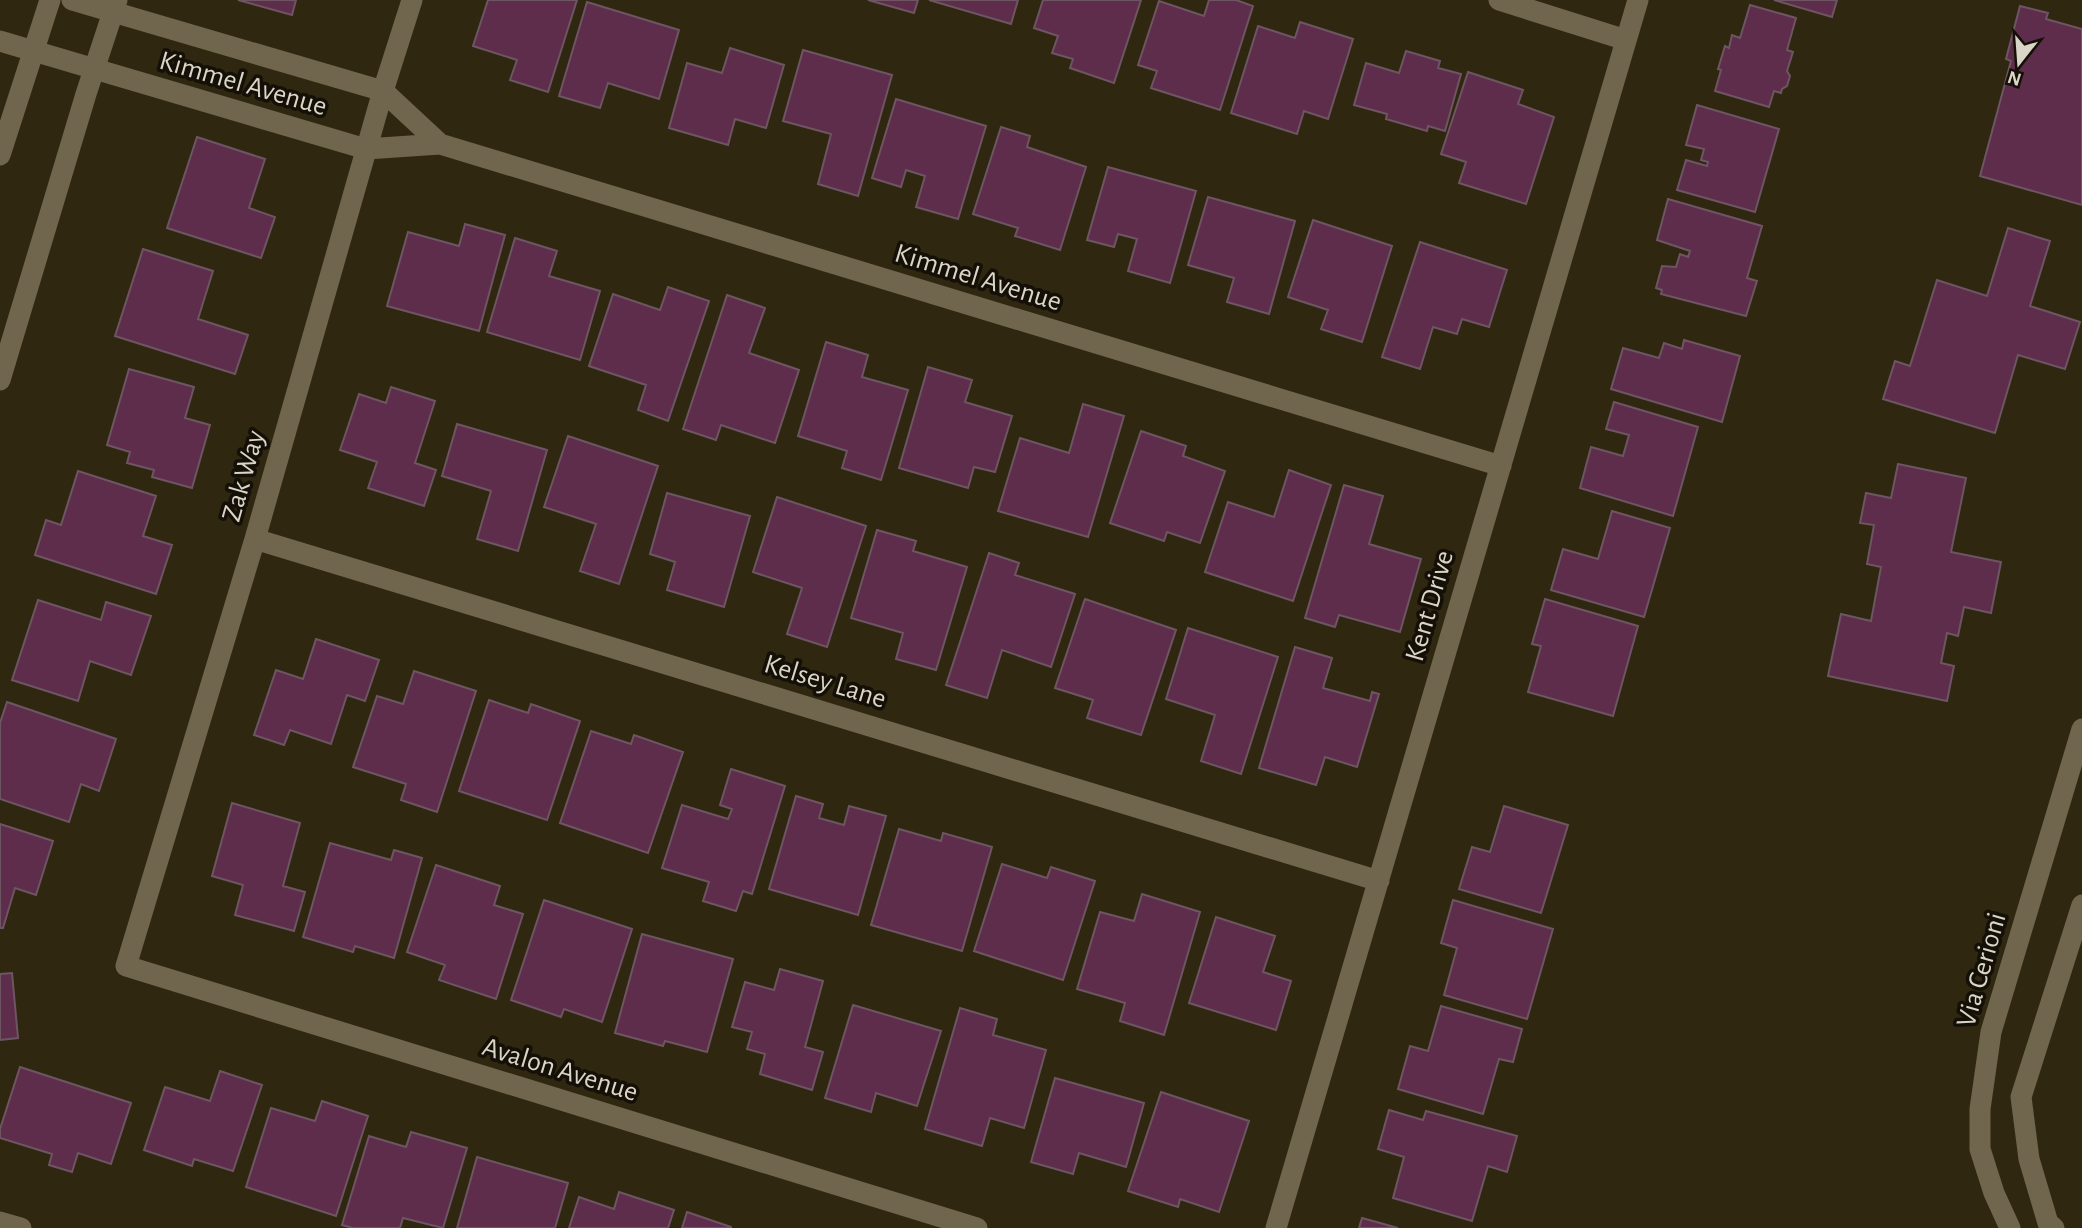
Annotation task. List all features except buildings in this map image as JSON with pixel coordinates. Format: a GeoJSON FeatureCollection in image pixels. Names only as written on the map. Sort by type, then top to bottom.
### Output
{"type":"FeatureCollection","features":[{"type":"Feature","properties":{"kind":"street"},"geometry":{"type":"LineString","coordinates":[[0,155],[50,0]]}},
{"type":"Feature","properties":{"kind":"street","name":"Kimmel Avenue"},"geometry":{"type":"LineString","coordinates":[[72,0],[115,6],[383,91],[440,144]]}},
{"type":"Feature","properties":{"kind":"street","name":"Zak Way"},"geometry":{"type":"LineString","coordinates":[[126,966],[255,539],[366,149],[412,0]]}},
{"type":"Feature","properties":{"kind":"street"},"geometry":{"type":"LineString","coordinates":[[1499,0],[1626,40]]}},
{"type":"Feature","properties":{"kind":"street","name":"Kent Drive"},"geometry":{"type":"LineString","coordinates":[[1276,1228],[1638,0]]}},
{"type":"Feature","properties":{"kind":"street"},"geometry":{"type":"LineString","coordinates":[[0,380],[115,6]]}},
{"type":"Feature","properties":{"kind":"street","name":"Kimmel Avenue"},"geometry":{"type":"LineString","coordinates":[[0,41],[366,149],[440,144],[1501,466]]}},
{"type":"Feature","properties":{"kind":"street","name":"Kelsey Lane"},"geometry":{"type":"LineString","coordinates":[[255,539],[1379,881]]}},
{"type":"Feature","properties":{"kind":"street","name":"Via Cerioni"},"geometry":{"type":"LineString","coordinates":[[2010,1228],[1994,1193],[1980,1149],[1980,1109],[1991,1032],[2082,729]]}},
{"type":"Feature","properties":{"kind":"street"},"geometry":{"type":"LineString","coordinates":[[2054,1228],[2048,1223],[2029,1159],[2021,1097],[2082,905]]}},
{"type":"Feature","properties":{"kind":"street","name":"Avalon Avenue"},"geometry":{"type":"LineString","coordinates":[[126,966],[978,1228]]}},
{"type":"Feature","properties":{"kind":"street"},"geometry":{"type":"LineString","coordinates":[[0,1222],[21,1228]]}}]}
